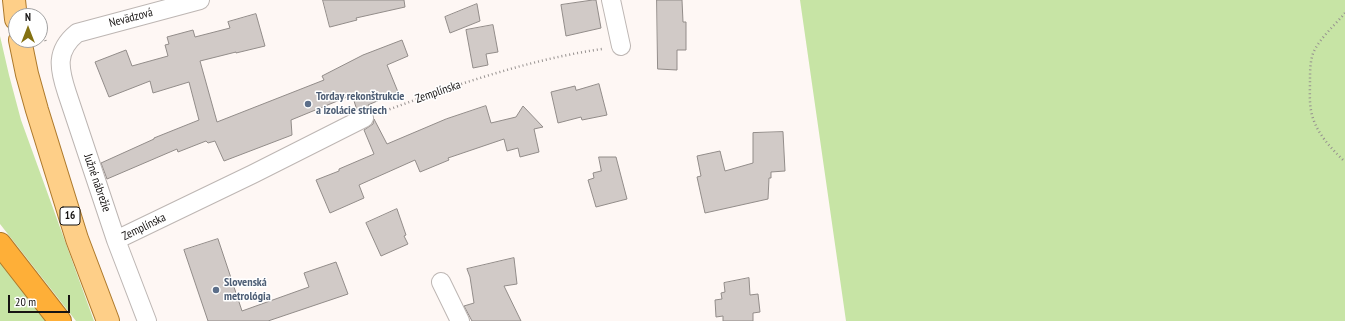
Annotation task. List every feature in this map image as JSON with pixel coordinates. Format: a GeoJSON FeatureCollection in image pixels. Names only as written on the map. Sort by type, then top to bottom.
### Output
{"type":"FeatureCollection","features":[{"type":"Feature","properties":{"kind":"highway"},"geometry":{"type":"LineString","coordinates":[[0,244],[60,321]]}},
{"type":"Feature","properties":{"kind":"main road","name":"16"},"geometry":{"type":"LineString","coordinates":[[22,48],[37,110],[78,239],[108,321]]}},
{"type":"Feature","properties":{"kind":"street","name":"Nevädzová"},"geometry":{"type":"LineString","coordinates":[[66,43],[77,33],[86,30],[200,0]]}},
{"type":"Feature","properties":{"kind":"street"},"geometry":{"type":"LineString","coordinates":[[611,0],[621,46]]}},
{"type":"Feature","properties":{"kind":"street","name":"Južné nábrežie"},"geometry":{"type":"LineString","coordinates":[[66,43],[63,49],[61,61],[64,83],[116,240],[147,321]]}},
{"type":"Feature","properties":{"kind":"street","name":"Zemplínska"},"geometry":{"type":"LineString","coordinates":[[116,240],[253,174],[364,118]]}},
{"type":"Feature","properties":{"kind":"street"},"geometry":{"type":"LineString","coordinates":[[440,282],[460,321]]}},
{"type":"Feature","properties":{"kind":"path"},"geometry":{"type":"LineString","coordinates":[[1345,13],[1321,40],[1314,52],[1310,78],[1312,115],[1318,131],[1330,147],[1345,162]]}},
{"type":"Feature","properties":{"kind":"path","name":"Zemplínska"},"geometry":{"type":"LineString","coordinates":[[364,118],[460,84],[570,54],[621,46]]}},
{"type":"Feature","properties":{"kind":"green space"},"geometry":{"type":"Polygon","coordinates":[[[800,0],[1345,0],[1345,321],[846,321],[800,0]]]}},
{"type":"Feature","properties":{"kind":"green space"},"geometry":{"type":"Polygon","coordinates":[[[0,36],[21,120],[94,321],[76,321],[0,224],[0,36]]]}},
{"type":"Feature","properties":{"kind":"green space"},"geometry":{"type":"Polygon","coordinates":[[[0,257],[50,321],[0,321],[0,257]]]}},
{"type":"Feature","properties":{"kind":"building"},"geometry":{"type":"Polygon","coordinates":[[[323,0],[404,0],[405,7],[356,18],[357,20],[330,27],[323,0]]]}},
{"type":"Feature","properties":{"kind":"building"},"geometry":{"type":"Polygon","coordinates":[[[596,0],[601,28],[566,36],[561,5],[596,0]]]}},
{"type":"Feature","properties":{"kind":"building"},"geometry":{"type":"Polygon","coordinates":[[[657,0],[682,0],[683,22],[686,22],[686,50],[677,50],[677,70],[658,69],[657,0]]]}},
{"type":"Feature","properties":{"kind":"building"},"geometry":{"type":"Polygon","coordinates":[[[477,4],[480,21],[450,33],[445,17],[477,4]]]}},
{"type":"Feature","properties":{"kind":"building"},"geometry":{"type":"Polygon","coordinates":[[[256,14],[265,46],[200,61],[217,122],[324,80],[322,76],[363,55],[402,40],[408,56],[387,65],[398,92],[368,105],[370,109],[364,108],[357,110],[352,95],[291,120],[292,135],[224,161],[215,141],[208,143],[206,141],[178,152],[177,149],[107,179],[101,163],[154,138],[199,120],[189,82],[153,93],[150,81],[109,97],[95,62],[126,50],[132,66],[168,56],[165,45],[169,44],[167,37],[193,30],[195,37],[230,28],[228,22],[256,14]]]}},
{"type":"Feature","properties":{"kind":"building"},"geometry":{"type":"Polygon","coordinates":[[[493,25],[498,52],[486,54],[488,65],[473,68],[466,30],[493,25]]]}},
{"type":"Feature","properties":{"kind":"building"},"geometry":{"type":"Polygon","coordinates":[[[599,84],[607,115],[582,120],[581,117],[558,123],[551,92],[575,86],[576,90],[599,84]]]}},
{"type":"Feature","properties":{"kind":"building"},"geometry":{"type":"Polygon","coordinates":[[[486,106],[491,123],[516,117],[523,106],[543,127],[534,129],[539,152],[520,157],[518,148],[507,151],[504,139],[448,158],[449,160],[420,172],[415,160],[359,185],[364,198],[330,213],[316,180],[374,154],[364,130],[373,124],[374,119],[387,144],[446,119],[486,106]]]}},
{"type":"Feature","properties":{"kind":"building"},"geometry":{"type":"Polygon","coordinates":[[[783,132],[785,171],[771,172],[771,178],[769,178],[768,199],[705,213],[697,177],[701,176],[697,156],[720,151],[725,171],[753,163],[753,133],[783,132]]]}},
{"type":"Feature","properties":{"kind":"building"},"geometry":{"type":"Polygon","coordinates":[[[599,157],[616,157],[627,199],[596,207],[588,180],[594,178],[593,173],[601,171],[599,157]]]}},
{"type":"Feature","properties":{"kind":"building"},"geometry":{"type":"Polygon","coordinates":[[[397,209],[406,235],[404,236],[408,244],[381,256],[366,223],[397,209]]]}},
{"type":"Feature","properties":{"kind":"building"},"geometry":{"type":"Polygon","coordinates":[[[218,239],[242,311],[309,287],[304,273],[336,262],[348,294],[268,321],[208,321],[184,250],[218,239]]]}},
{"type":"Feature","properties":{"kind":"building"},"geometry":{"type":"Polygon","coordinates":[[[514,258],[517,284],[504,286],[521,321],[472,321],[464,306],[474,303],[470,277],[467,269],[514,258]]]}},
{"type":"Feature","properties":{"kind":"building"},"geometry":{"type":"Polygon","coordinates":[[[749,278],[750,295],[758,294],[760,312],[753,313],[753,321],[723,321],[723,316],[716,317],[715,300],[722,299],[721,293],[725,292],[724,283],[749,278]]]}},
{"type":"Feature","properties":{"kind":"place","name":"Torday rekonštrukcie a izolácie striech"},"geometry":{"type":"Point","coordinates":[308,104]}},
{"type":"Feature","properties":{"kind":"place","name":"Slovenská metrológia"},"geometry":{"type":"Point","coordinates":[216,290]}}]}
